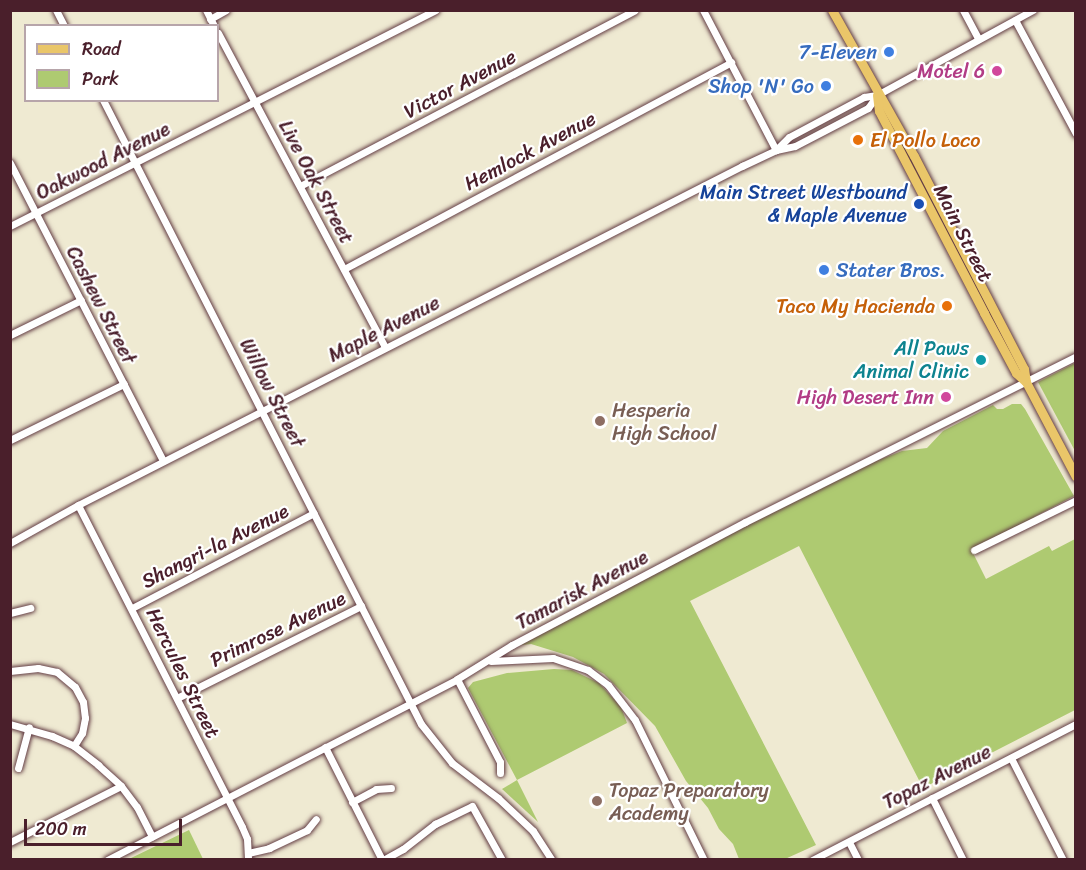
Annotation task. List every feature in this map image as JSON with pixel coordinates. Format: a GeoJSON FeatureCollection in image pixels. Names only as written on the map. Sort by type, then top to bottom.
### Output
{"type":"FeatureCollection","features":[{"type":"Feature","properties":{"kind":"main road","name":"Main Street"},"geometry":{"type":"LineString","coordinates":[[832,10],[878,95],[887,105],[1024,369],[1026,382],[1076,477]]}},
{"type":"Feature","properties":{"kind":"main road","name":"Main Street"},"geometry":{"type":"LineString","coordinates":[[878,95],[879,111],[1016,373],[1026,382]]}},
{"type":"Feature","properties":{"kind":"main road"},"geometry":{"type":"LineString","coordinates":[[949,245],[957,248],[969,269],[973,271]]}},
{"type":"Feature","properties":{"kind":"street"},"geometry":{"type":"LineString","coordinates":[[56,10],[63,24]]}},
{"type":"Feature","properties":{"kind":"street"},"geometry":{"type":"LineString","coordinates":[[206,10],[212,22],[226,10]]}},
{"type":"Feature","properties":{"kind":"street","name":"Oakwood Avenue"},"geometry":{"type":"LineString","coordinates":[[10,226],[435,10]]}},
{"type":"Feature","properties":{"kind":"street","name":"Victor Avenue"},"geometry":{"type":"LineString","coordinates":[[300,186],[635,10]]}},
{"type":"Feature","properties":{"kind":"street"},"geometry":{"type":"LineString","coordinates":[[703,10],[776,150]]}},
{"type":"Feature","properties":{"kind":"street"},"geometry":{"type":"LineString","coordinates":[[963,10],[978,38]]}},
{"type":"Feature","properties":{"kind":"street","name":"Maple Avenue"},"geometry":{"type":"LineString","coordinates":[[776,150],[789,137],[864,97],[878,95],[978,38],[1033,10]]}},
{"type":"Feature","properties":{"kind":"street"},"geometry":{"type":"LineString","coordinates":[[1015,20],[1076,134]]}},
{"type":"Feature","properties":{"kind":"street","name":"Live Oak Street"},"geometry":{"type":"LineString","coordinates":[[219,35],[385,347]]}},
{"type":"Feature","properties":{"kind":"street","name":"Hemlock Avenue"},"geometry":{"type":"LineString","coordinates":[[344,269],[731,62]]}},
{"type":"Feature","properties":{"kind":"street","name":"Maple Avenue"},"geometry":{"type":"LineString","coordinates":[[10,543],[78,505],[385,347],[776,150],[795,146],[868,108],[878,95]]}},
{"type":"Feature","properties":{"kind":"street","name":"Willow Street"},"geometry":{"type":"LineString","coordinates":[[104,102],[409,702]]}},
{"type":"Feature","properties":{"kind":"street","name":"Cashew Street"},"geometry":{"type":"LineString","coordinates":[[10,163],[163,461]]}},
{"type":"Feature","properties":{"kind":"street"},"geometry":{"type":"LineString","coordinates":[[10,335],[81,300]]}},
{"type":"Feature","properties":{"kind":"street","name":"Tamarisk Avenue"},"geometry":{"type":"LineString","coordinates":[[107,860],[457,679],[490,661],[512,645],[745,522],[1076,356]]}},
{"type":"Feature","properties":{"kind":"street"},"geometry":{"type":"LineString","coordinates":[[10,440],[124,384]]}},
{"type":"Feature","properties":{"kind":"street"},"geometry":{"type":"LineString","coordinates":[[974,550],[1076,500]]}},
{"type":"Feature","properties":{"kind":"street","name":"Hercules Street"},"geometry":{"type":"LineString","coordinates":[[78,505],[247,839],[248,856]]}},
{"type":"Feature","properties":{"kind":"street","name":"Shangri-la Avenue"},"geometry":{"type":"LineString","coordinates":[[132,608],[314,513]]}},
{"type":"Feature","properties":{"kind":"street","name":"Primrose Avenue"},"geometry":{"type":"LineString","coordinates":[[177,698],[361,606]]}},
{"type":"Feature","properties":{"kind":"street"},"geometry":{"type":"LineString","coordinates":[[10,613],[30,608]]}},
{"type":"Feature","properties":{"kind":"street"},"geometry":{"type":"LineString","coordinates":[[490,661],[520,657],[553,658],[588,670],[608,685],[635,720],[704,860]]}},
{"type":"Feature","properties":{"kind":"street"},"geometry":{"type":"LineString","coordinates":[[10,671],[38,668],[57,672],[75,687],[83,702],[85,718],[82,733],[74,746]]}},
{"type":"Feature","properties":{"kind":"street"},"geometry":{"type":"LineString","coordinates":[[457,679],[500,762],[500,773]]}},
{"type":"Feature","properties":{"kind":"street"},"geometry":{"type":"LineString","coordinates":[[409,702],[441,751],[515,813],[533,831],[552,860]]}},
{"type":"Feature","properties":{"kind":"street"},"geometry":{"type":"LineString","coordinates":[[10,724],[29,727],[74,746],[121,786],[137,807],[152,836]]}},
{"type":"Feature","properties":{"kind":"street","name":"Topaz Avenue"},"geometry":{"type":"LineString","coordinates":[[812,860],[1076,724]]}},
{"type":"Feature","properties":{"kind":"street"},"geometry":{"type":"LineString","coordinates":[[18,768],[29,727]]}},
{"type":"Feature","properties":{"kind":"street"},"geometry":{"type":"LineString","coordinates":[[325,747],[382,860],[403,849],[435,824],[472,806],[502,860]]}},
{"type":"Feature","properties":{"kind":"street"},"geometry":{"type":"LineString","coordinates":[[1011,758],[1063,860]]}},
{"type":"Feature","properties":{"kind":"street"},"geometry":{"type":"LineString","coordinates":[[10,842],[121,786]]}},
{"type":"Feature","properties":{"kind":"street"},"geometry":{"type":"LineString","coordinates":[[352,802],[376,789],[391,788]]}},
{"type":"Feature","properties":{"kind":"street"},"geometry":{"type":"LineString","coordinates":[[932,798],[963,860]]}},
{"type":"Feature","properties":{"kind":"street"},"geometry":{"type":"LineString","coordinates":[[248,856],[307,830],[316,819]]}},
{"type":"Feature","properties":{"kind":"street"},"geometry":{"type":"LineString","coordinates":[[849,842],[858,860]]}},
{"type":"Feature","properties":{"kind":"green space"},"geometry":{"type":"Polygon","coordinates":[[[1075,363],[1075,451],[1038,382],[1075,363]]]}},
{"type":"Feature","properties":{"kind":"green space"},"geometry":{"type":"Polygon","coordinates":[[[1012,404],[1021,404],[1025,409],[1074,496],[1034,517],[1037,522],[974,555],[986,579],[1049,546],[1052,551],[1075,539],[1075,710],[923,788],[799,546],[690,601],[816,845],[785,859],[739,859],[733,844],[719,829],[708,808],[686,781],[655,726],[604,674],[573,657],[531,644],[514,646],[855,469],[902,451],[927,448],[943,431],[993,405],[997,409],[1003,409],[1012,404]]]}},
{"type":"Feature","properties":{"kind":"green space"},"geometry":{"type":"Polygon","coordinates":[[[554,669],[572,670],[599,683],[621,707],[627,723],[517,780],[468,688],[473,682],[507,673],[554,669]]]}},
{"type":"Feature","properties":{"kind":"green space"},"geometry":{"type":"Polygon","coordinates":[[[517,780],[538,822],[502,789],[517,780]]]}},
{"type":"Feature","properties":{"kind":"green space"},"geometry":{"type":"Polygon","coordinates":[[[189,830],[203,859],[129,859],[189,830]]]}},
{"type":"Feature","properties":{"kind":"place","name":"7-Eleven"},"geometry":{"type":"Point","coordinates":[889,52]}},
{"type":"Feature","properties":{"kind":"place","name":"Motel 6"},"geometry":{"type":"Point","coordinates":[997,71]}},
{"type":"Feature","properties":{"kind":"place","name":"Shop 'N' Go"},"geometry":{"type":"Point","coordinates":[826,86]}},
{"type":"Feature","properties":{"kind":"place","name":"El Pollo Loco"},"geometry":{"type":"Point","coordinates":[858,140]}},
{"type":"Feature","properties":{"kind":"place","name":"Main Street Westbound & Maple Avenue"},"geometry":{"type":"Point","coordinates":[919,204]}},
{"type":"Feature","properties":{"kind":"place","name":"Stater Bros."},"geometry":{"type":"Point","coordinates":[824,270]}},
{"type":"Feature","properties":{"kind":"place","name":"Taco My Hacienda"},"geometry":{"type":"Point","coordinates":[947,306]}},
{"type":"Feature","properties":{"kind":"place","name":"All Paws Animal Clinic"},"geometry":{"type":"Point","coordinates":[981,360]}},
{"type":"Feature","properties":{"kind":"place","name":"High Desert Inn"},"geometry":{"type":"Point","coordinates":[946,397]}},
{"type":"Feature","properties":{"kind":"place","name":"Hesperia High School"},"geometry":{"type":"Point","coordinates":[600,421]}},
{"type":"Feature","properties":{"kind":"place","name":"Topaz Preparatory Academy"},"geometry":{"type":"Point","coordinates":[597,801]}}]}
